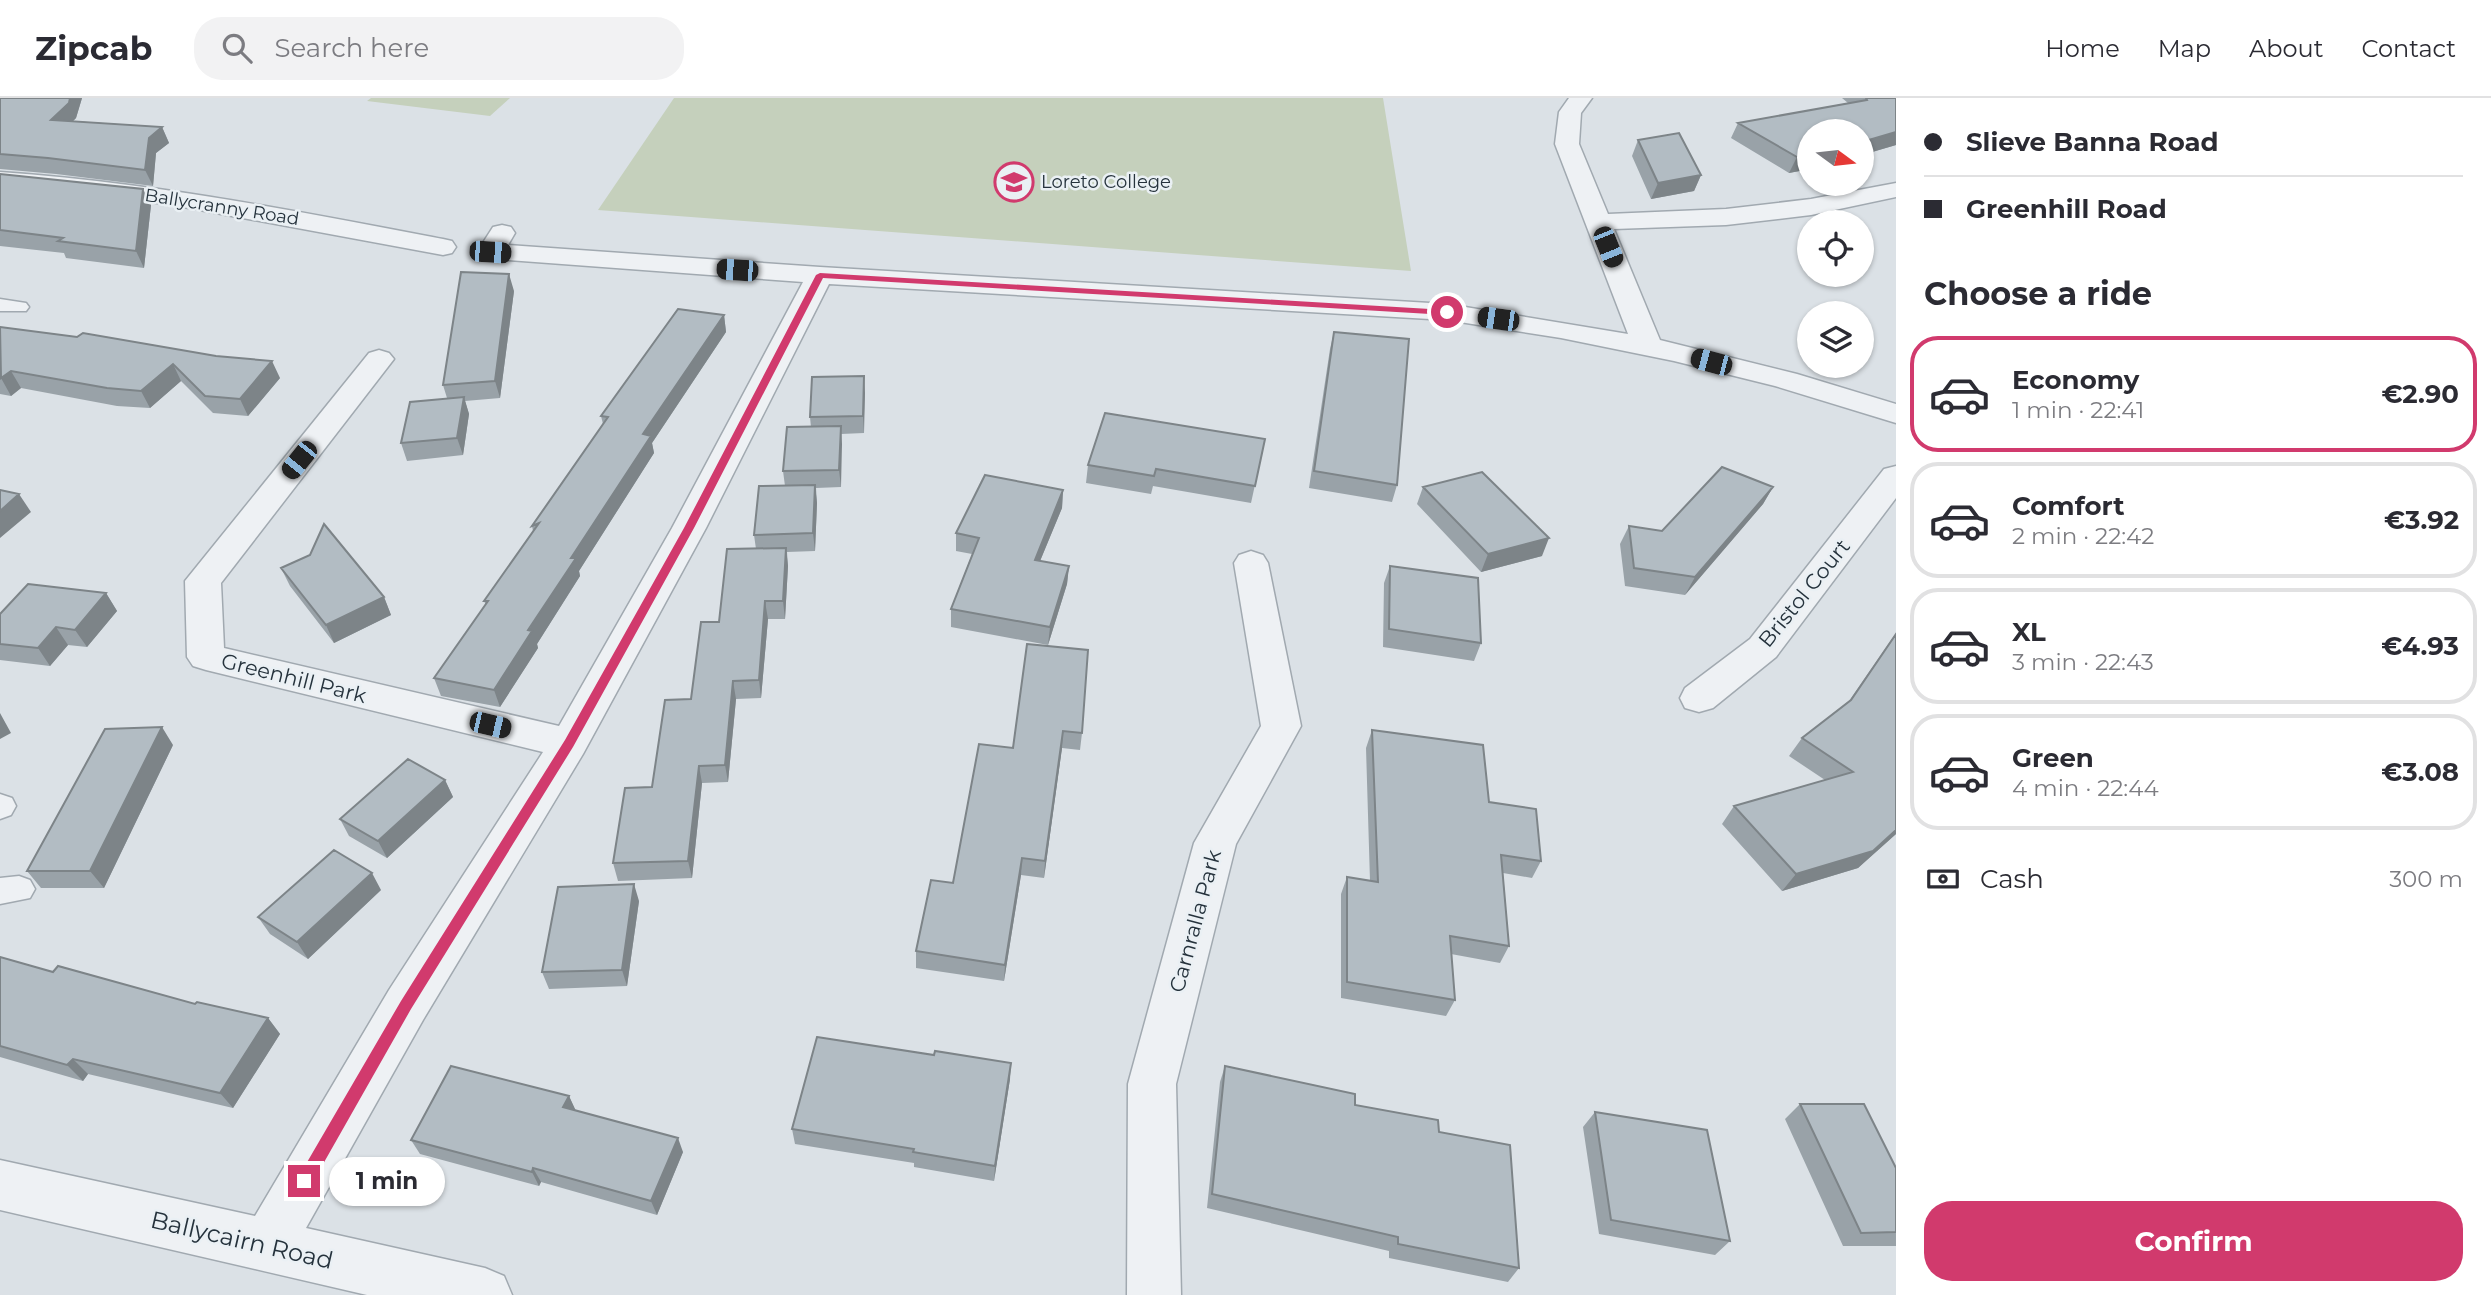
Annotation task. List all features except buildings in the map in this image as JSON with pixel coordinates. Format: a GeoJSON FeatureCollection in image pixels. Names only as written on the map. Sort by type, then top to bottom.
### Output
{"type":"FeatureCollection","features":[{"type":"Feature","properties":{"kind":"street"},"geometry":{"type":"LineString","coordinates":[[1581,98],[1570,112],[1567,144],[1648,347]]}},
{"type":"Feature","properties":{"kind":"street","name":"Ballycranny Road"},"geometry":{"type":"LineString","coordinates":[[0,179],[104,188],[240,207],[443,247]]}},
{"type":"Feature","properties":{"kind":"street"},"geometry":{"type":"LineString","coordinates":[[1598,222],[1726,217],[1811,206],[1896,190]]}},
{"type":"Feature","properties":{"kind":"street"},"geometry":{"type":"LineString","coordinates":[[502,233],[490,252],[820,275],[1447,312],[1548,326],[1648,347],[1859,401],[1896,414]]}},
{"type":"Feature","properties":{"kind":"street"},"geometry":{"type":"LineString","coordinates":[[267,1246],[406,1005],[569,743],[689,528],[820,275]]}},
{"type":"Feature","properties":{"kind":"street","name":"Greenhill Park"},"geometry":{"type":"LineString","coordinates":[[379,359],[203,581],[206,657],[569,743]]}},
{"type":"Feature","properties":{"kind":"street","name":"Bristol Court"},"geometry":{"type":"LineString","coordinates":[[1699,698],[1763,648],[1896,477]]}},
{"type":"Feature","properties":{"kind":"street","name":"Carnralla Park"},"geometry":{"type":"LineString","coordinates":[[1153,1295],[1152,1084],[1215,843],[1281,726],[1251,563]]}},
{"type":"Feature","properties":{"kind":"street","name":"Ballycairn Road"},"geometry":{"type":"LineString","coordinates":[[0,1185],[485,1295]]}},
{"type":"Feature","properties":{"kind":"green space"},"geometry":{"type":"Polygon","coordinates":[[[371,98],[510,98],[490,116],[367,101],[371,98]]]}},
{"type":"Feature","properties":{"kind":"green space","name":"Loreto College"},"geometry":{"type":"Polygon","coordinates":[[[674,98],[1383,98],[1411,271],[598,210],[674,98]]]}},
{"type":"Feature","properties":{"kind":"place","name":"Loreto College"},"geometry":{"type":"Point","coordinates":[1014,182]}},
{"type":"Feature","properties":{"kind":"route"},"geometry":{"type":"LineString","coordinates":[[304,1181],[406,1005],[569,743],[689,528],[820,275],[1447,312]]}}]}
